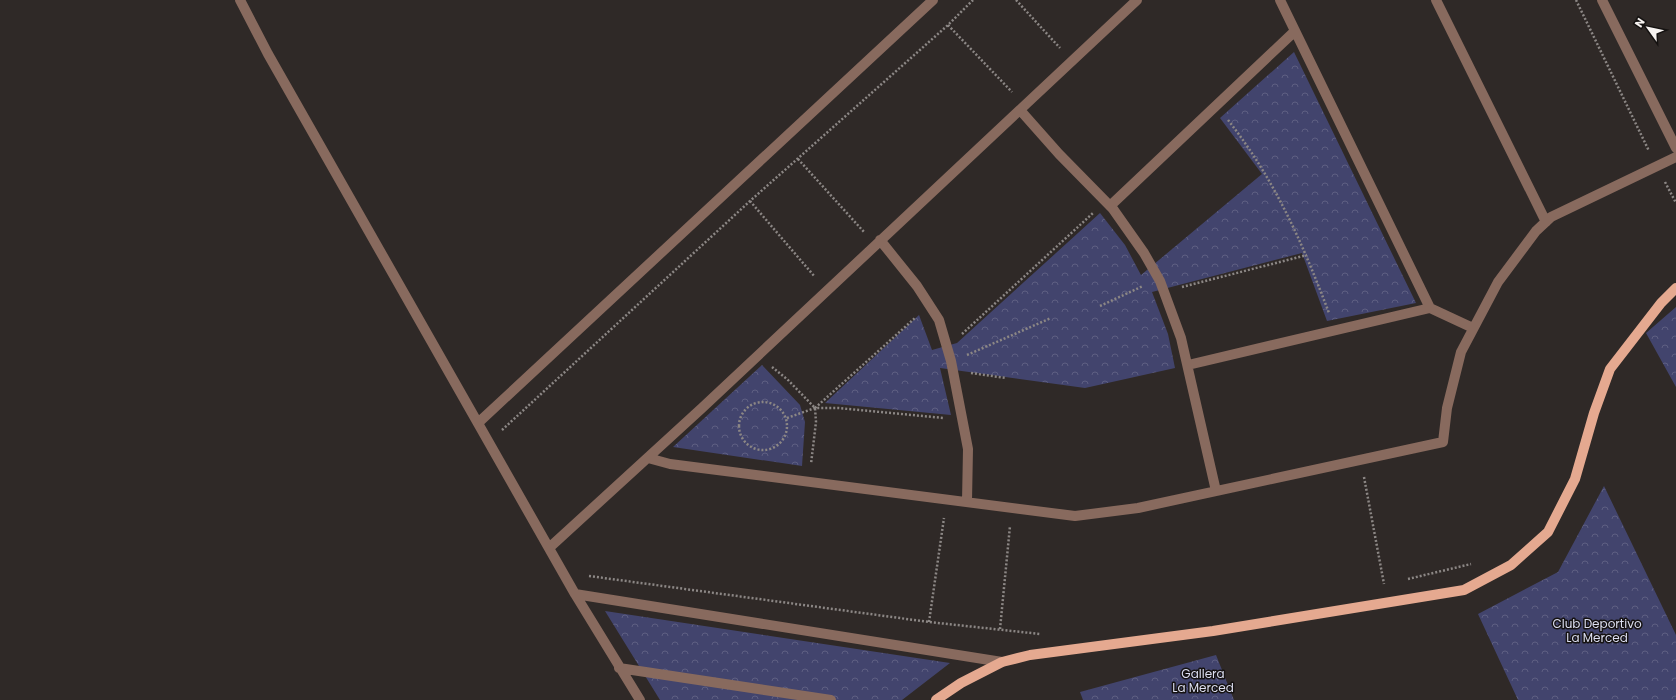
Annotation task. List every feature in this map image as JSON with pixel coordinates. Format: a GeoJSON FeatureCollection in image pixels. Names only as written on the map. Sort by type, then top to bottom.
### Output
{"type":"FeatureCollection","features":[{"type":"Feature","properties":{"kind":"main road"},"geometry":{"type":"LineString","coordinates":[[936,700],[961,683],[1002,662],[1030,656],[1213,631],[1464,590],[1511,565],[1548,532],[1575,479],[1594,413],[1610,368],[1661,303],[1676,288]]}},
{"type":"Feature","properties":{"kind":"street"},"geometry":{"type":"LineString","coordinates":[[240,0],[268,54],[575,594],[640,700]]}},
{"type":"Feature","properties":{"kind":"street"},"geometry":{"type":"LineString","coordinates":[[478,423],[932,0]]}},
{"type":"Feature","properties":{"kind":"street"},"geometry":{"type":"LineString","coordinates":[[549,548],[648,458],[1137,0]]}},
{"type":"Feature","properties":{"kind":"street"},"geometry":{"type":"LineString","coordinates":[[1280,0],[1430,308]]}},
{"type":"Feature","properties":{"kind":"street"},"geometry":{"type":"LineString","coordinates":[[1436,0],[1546,222]]}},
{"type":"Feature","properties":{"kind":"street"},"geometry":{"type":"LineString","coordinates":[[1602,0],[1676,148]]}},
{"type":"Feature","properties":{"kind":"street"},"geometry":{"type":"LineString","coordinates":[[1110,206],[1295,31]]}},
{"type":"Feature","properties":{"kind":"street"},"geometry":{"type":"LineString","coordinates":[[1020,110],[1059,154],[1110,206],[1144,253],[1160,281],[1181,338],[1216,492]]}},
{"type":"Feature","properties":{"kind":"street"},"geometry":{"type":"LineString","coordinates":[[648,458],[670,464],[947,498],[1076,516],[1138,508],[1442,442],[1447,408],[1461,352],[1498,282],[1536,231],[1551,217],[1676,157]]}},
{"type":"Feature","properties":{"kind":"street"},"geometry":{"type":"LineString","coordinates":[[878,243],[917,286],[939,320],[953,370],[968,449],[967,501]]}},
{"type":"Feature","properties":{"kind":"street"},"geometry":{"type":"LineString","coordinates":[[1188,365],[1430,308],[1473,328]]}},
{"type":"Feature","properties":{"kind":"street"},"geometry":{"type":"LineString","coordinates":[[575,594],[1002,662]]}},
{"type":"Feature","properties":{"kind":"street"},"geometry":{"type":"LineString","coordinates":[[619,668],[831,700]]}},
{"type":"Feature","properties":{"kind":"path"},"geometry":{"type":"LineString","coordinates":[[500,432],[798,158],[948,25],[973,0]]}},
{"type":"Feature","properties":{"kind":"path"},"geometry":{"type":"LineString","coordinates":[[1016,0],[1062,49]]}},
{"type":"Feature","properties":{"kind":"path"},"geometry":{"type":"LineString","coordinates":[[1576,0],[1676,203]]}},
{"type":"Feature","properties":{"kind":"path"},"geometry":{"type":"LineString","coordinates":[[948,25],[1014,94]]}},
{"type":"Feature","properties":{"kind":"path"},"geometry":{"type":"LineString","coordinates":[[1226,118],[1246,143],[1272,185],[1307,255],[1331,319]]}},
{"type":"Feature","properties":{"kind":"path"},"geometry":{"type":"LineString","coordinates":[[798,158],[878,243]]}},
{"type":"Feature","properties":{"kind":"path"},"geometry":{"type":"LineString","coordinates":[[750,202],[816,278]]}},
{"type":"Feature","properties":{"kind":"path"},"geometry":{"type":"LineString","coordinates":[[1164,291],[1307,255]]}},
{"type":"Feature","properties":{"kind":"path"},"geometry":{"type":"LineString","coordinates":[[1100,306],[1145,285]]}},
{"type":"Feature","properties":{"kind":"path"},"geometry":{"type":"LineString","coordinates":[[815,408],[919,315]]}},
{"type":"Feature","properties":{"kind":"path"},"geometry":{"type":"LineString","coordinates":[[964,356],[1051,318]]}},
{"type":"Feature","properties":{"kind":"path"},"geometry":{"type":"LineString","coordinates":[[953,370],[1006,378]]}},
{"type":"Feature","properties":{"kind":"path"},"geometry":{"type":"LineString","coordinates":[[763,402],[773,404],[782,410],[787,418],[788,428],[785,438],[779,445],[770,450],[762,451],[753,449],[744,441],[739,430],[740,420],[744,410],[753,404],[763,402]]}},
{"type":"Feature","properties":{"kind":"path"},"geometry":{"type":"LineString","coordinates":[[811,467],[816,422],[815,408]]}},
{"type":"Feature","properties":{"kind":"path"},"geometry":{"type":"LineString","coordinates":[[787,418],[815,408],[838,408],[948,418]]}},
{"type":"Feature","properties":{"kind":"path"},"geometry":{"type":"LineString","coordinates":[[1361,460],[1384,584]]}},
{"type":"Feature","properties":{"kind":"path"},"geometry":{"type":"LineString","coordinates":[[929,622],[947,498]]}},
{"type":"Feature","properties":{"kind":"path"},"geometry":{"type":"LineString","coordinates":[[1000,629],[1010,522]]}},
{"type":"Feature","properties":{"kind":"green space"},"geometry":{"type":"Polygon","coordinates":[[[1294,52],[1416,303],[1327,321],[1302,253],[1152,292],[1168,334],[1175,368],[1085,388],[940,368],[951,415],[825,403],[919,315],[932,350],[957,343],[1100,213],[1125,245],[1141,275],[1262,174],[1220,118],[1294,52]]]}},
{"type":"Feature","properties":{"kind":"green space"},"geometry":{"type":"Polygon","coordinates":[[[1676,307],[1676,387],[1646,333],[1676,307]]]}},
{"type":"Feature","properties":{"kind":"green space"},"geometry":{"type":"Polygon","coordinates":[[[762,365],[800,405],[805,422],[802,466],[673,447],[762,365]]]}},
{"type":"Feature","properties":{"kind":"green space","name":"Club Deportivo La Merced"},"geometry":{"type":"Polygon","coordinates":[[[1604,486],[1676,635],[1676,700],[1518,700],[1478,614],[1558,572],[1604,486]]]}},
{"type":"Feature","properties":{"kind":"green space"},"geometry":{"type":"Polygon","coordinates":[[[605,611],[950,663],[902,700],[660,700],[605,611]]]}},
{"type":"Feature","properties":{"kind":"green space","name":"Gallera La Merced"},"geometry":{"type":"Polygon","coordinates":[[[1216,655],[1234,700],[1083,700],[1080,692],[1216,655]]]}}]}
